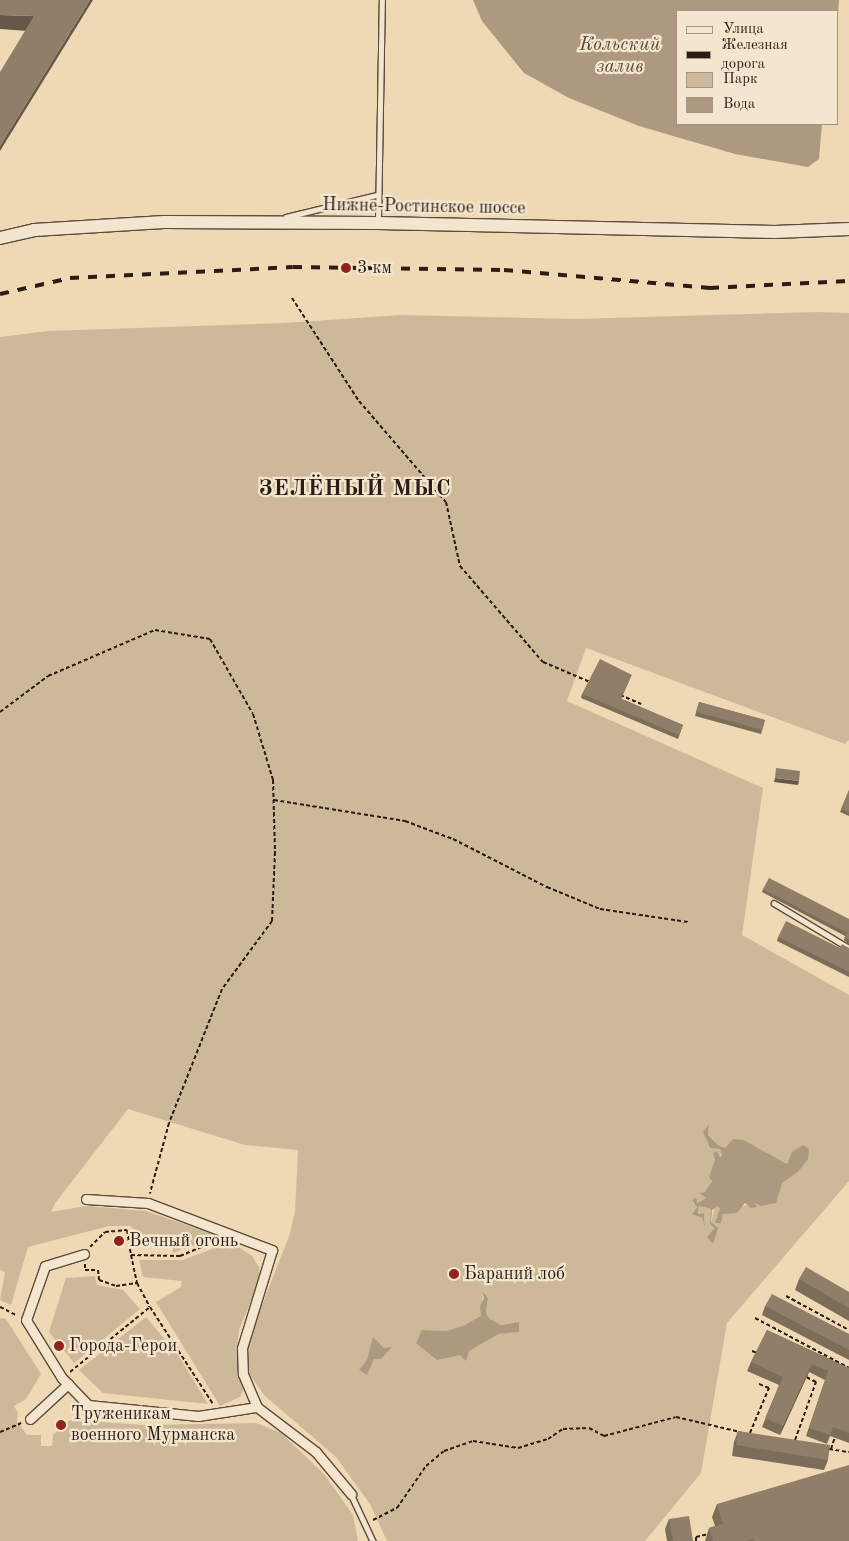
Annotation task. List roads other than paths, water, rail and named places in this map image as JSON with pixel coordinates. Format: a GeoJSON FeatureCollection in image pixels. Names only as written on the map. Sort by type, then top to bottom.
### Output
{"type":"FeatureCollection","features":[{"type":"Feature","properties":{"kind":"street","name":"Нижне-Ростинское шоссе"},"geometry":{"type":"LineString","coordinates":[[0,238],[34,230],[95,224],[267,222],[775,232],[849,229]]}},
{"type":"Feature","properties":{"kind":"street"},"geometry":{"type":"LineString","coordinates":[[86,1199],[148,1203],[272,1250],[242,1348],[243,1374],[257,1407],[316,1452],[351,1494]]}},
{"type":"Feature","properties":{"kind":"street"},"geometry":{"type":"LineString","coordinates":[[84,1254],[45,1266],[26,1320],[68,1384],[88,1405],[219,1415],[257,1407]]}},
{"type":"Feature","properties":{"kind":"street"},"geometry":{"type":"LineString","coordinates":[[30,1419],[68,1384]]}},
{"type":"Feature","properties":{"kind":"lane"},"geometry":{"type":"LineString","coordinates":[[378,223],[376,195],[382,0]]}},
{"type":"Feature","properties":{"kind":"lane"},"geometry":{"type":"LineString","coordinates":[[267,222],[376,195]]}},
{"type":"Feature","properties":{"kind":"lane"},"geometry":{"type":"LineString","coordinates":[[774,903],[849,948]]}},
{"type":"Feature","properties":{"kind":"lane"},"geometry":{"type":"LineString","coordinates":[[351,1494],[373,1541]]}},
{"type":"Feature","properties":{"kind":"water","name":"Кольский залив"},"geometry":{"type":"Polygon","coordinates":[[[473,0],[839,0],[838,10],[676,10],[676,125],[822,125],[819,159],[808,167],[735,154],[639,126],[569,98],[524,73],[482,21],[473,0]]]}},
{"type":"Feature","properties":{"kind":"water"},"geometry":{"type":"Polygon","coordinates":[[[709,1124],[708,1135],[718,1145],[725,1148],[733,1139],[744,1140],[787,1164],[792,1152],[803,1145],[809,1149],[808,1159],[798,1172],[782,1183],[776,1203],[761,1206],[754,1203],[757,1207],[751,1208],[745,1203],[737,1213],[723,1214],[721,1223],[715,1223],[720,1209],[718,1206],[712,1210],[711,1222],[718,1228],[713,1244],[707,1237],[715,1228],[710,1224],[711,1209],[699,1206],[698,1214],[704,1213],[705,1227],[702,1218],[692,1214],[697,1208],[692,1200],[696,1197],[697,1203],[706,1198],[699,1193],[705,1192],[712,1181],[709,1177],[715,1159],[713,1153],[717,1151],[720,1157],[722,1154],[720,1149],[710,1148],[703,1132],[709,1124]]]}},
{"type":"Feature","properties":{"kind":"water"},"geometry":{"type":"Polygon","coordinates":[[[482,1291],[488,1298],[486,1313],[490,1319],[501,1325],[519,1322],[519,1332],[499,1334],[469,1351],[466,1361],[460,1355],[437,1360],[416,1343],[422,1330],[446,1331],[463,1326],[481,1316],[480,1306],[484,1298],[482,1291]]]}},
{"type":"Feature","properties":{"kind":"water"},"geometry":{"type":"Polygon","coordinates":[[[373,1337],[384,1348],[392,1347],[381,1359],[374,1359],[367,1375],[359,1370],[367,1360],[373,1337]]]}},
{"type":"Feature","properties":{"kind":"railway"},"geometry":{"type":"LineString","coordinates":[[0,294],[70,278],[293,267],[504,270],[710,288],[849,281]]}},
{"type":"Feature","properties":{"kind":"place","name":"3 км"},"geometry":{"type":"Point","coordinates":[346,268]}},
{"type":"Feature","properties":{"kind":"place","name":"Вечный огонь"},"geometry":{"type":"Point","coordinates":[119,1241]}},
{"type":"Feature","properties":{"kind":"place","name":"Бараний лоб"},"geometry":{"type":"Point","coordinates":[454,1274]}},
{"type":"Feature","properties":{"kind":"place","name":"Города-Герои"},"geometry":{"type":"Point","coordinates":[59,1346]}},
{"type":"Feature","properties":{"kind":"place","name":"Труженикам военного Мурманска"},"geometry":{"type":"Point","coordinates":[61,1425]}},
{"type":"Feature","properties":{"kind":"district","name":"ЗЕЛЁНЫЙ МЫС"},"geometry":{"type":"Point","coordinates":[355,490]}}]}
